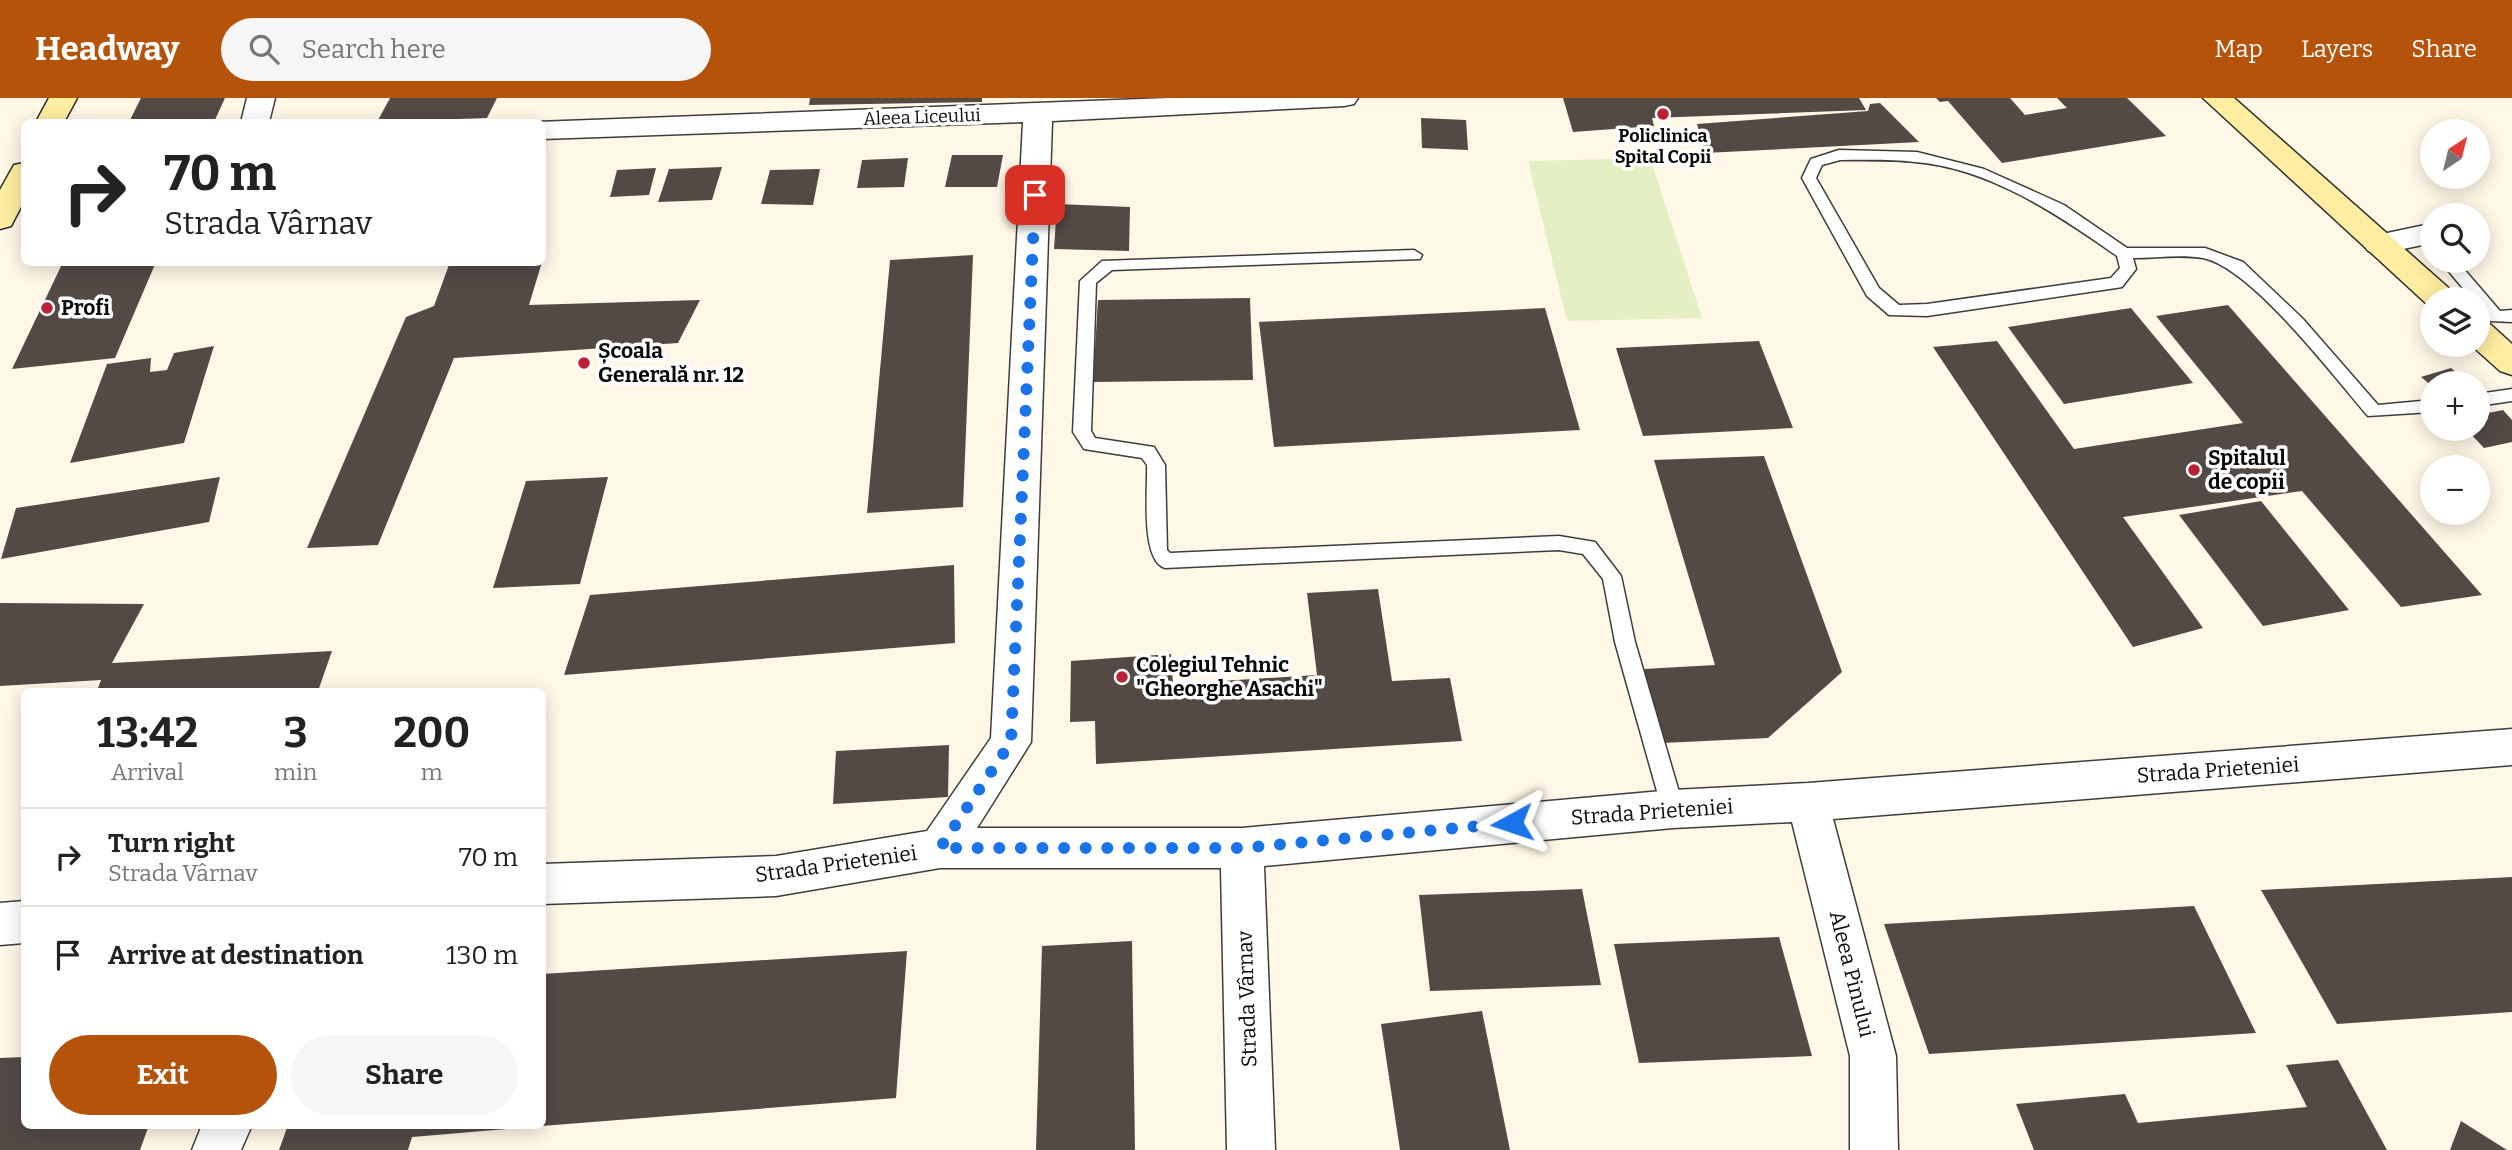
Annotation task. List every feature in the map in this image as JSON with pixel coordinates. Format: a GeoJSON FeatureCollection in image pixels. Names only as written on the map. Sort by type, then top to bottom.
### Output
{"type":"FeatureCollection","features":[{"type":"Feature","properties":{"kind":"main road"},"geometry":{"type":"LineString","coordinates":[[52,119],[63,98]]}},
{"type":"Feature","properties":{"kind":"main road"},"geometry":{"type":"LineString","coordinates":[[2217,98],[2427,287]]}},
{"type":"Feature","properties":{"kind":"main road"},"geometry":{"type":"LineString","coordinates":[[0,219],[21,178]]}},
{"type":"Feature","properties":{"kind":"main road"},"geometry":{"type":"LineString","coordinates":[[2490,343],[2512,363]]}},
{"type":"Feature","properties":{"kind":"street"},"geometry":{"type":"LineString","coordinates":[[256,119],[261,98]]}},
{"type":"Feature","properties":{"kind":"street","name":"Aleea Liceului"},"geometry":{"type":"LineString","coordinates":[[546,130],[993,106],[1038,113],[1344,98]]}},
{"type":"Feature","properties":{"kind":"street"},"geometry":{"type":"LineString","coordinates":[[940,848],[1011,742],[1038,113]]}},
{"type":"Feature","properties":{"kind":"street"},"geometry":{"type":"LineString","coordinates":[[2379,244],[2420,240]]}},
{"type":"Feature","properties":{"kind":"street","name":"Strada Prieteniei"},"geometry":{"type":"LineString","coordinates":[[546,884],[776,876],[940,848],[1242,848],[1674,808],[1808,802],[2512,747]]}},
{"type":"Feature","properties":{"kind":"street","name":"Aleea Pinului"},"geometry":{"type":"LineString","coordinates":[[1808,802],[1873,1056],[1874,1150]]}},
{"type":"Feature","properties":{"kind":"street","name":"Strada Vârnav"},"geometry":{"type":"LineString","coordinates":[[1242,848],[1251,1150]]}},
{"type":"Feature","properties":{"kind":"street"},"geometry":{"type":"LineString","coordinates":[[0,924],[21,922]]}},
{"type":"Feature","properties":{"kind":"street"},"geometry":{"type":"LineString","coordinates":[[216,1150],[226,1129]]}},
{"type":"Feature","properties":{"kind":"lane"},"geometry":{"type":"LineString","coordinates":[[2124,253],[2128,269],[2116,283],[1927,310],[1895,311],[1873,292],[1809,178],[1816,162],[1839,155],[1917,157],[1979,173],[2059,208],[2124,253],[2205,253],[2237,266],[2297,323],[2374,412],[2420,407]]}},
{"type":"Feature","properties":{"kind":"lane"},"geometry":{"type":"LineString","coordinates":[[1414,255],[1108,265],[1088,281],[1082,432],[1090,444],[1148,452],[1156,465],[1157,551],[1165,561],[1559,543],[1588,547],[1612,576],[1625,642],[1674,808]]}},
{"type":"Feature","properties":{"kind":"lane"},"geometry":{"type":"LineString","coordinates":[[2458,273],[2496,317],[2512,316]]}},
{"type":"Feature","properties":{"kind":"lane"},"geometry":{"type":"LineString","coordinates":[[2490,398],[2512,394]]}},
{"type":"Feature","properties":{"kind":"green space"},"geometry":{"type":"Polygon","coordinates":[[[1650,158],[1702,318],[1567,321],[1528,161],[1650,158]]]}},
{"type":"Feature","properties":{"kind":"building"},"geometry":{"type":"Polygon","coordinates":[[[141,98],[225,98],[215,119],[130,119],[141,98]]]}},
{"type":"Feature","properties":{"kind":"building"},"geometry":{"type":"Polygon","coordinates":[[[390,98],[497,98],[487,118],[379,119],[390,98]]]}},
{"type":"Feature","properties":{"kind":"building"},"geometry":{"type":"Polygon","coordinates":[[[810,98],[982,98],[982,102],[809,105],[810,98]]]}},
{"type":"Feature","properties":{"kind":"building","name":"Policlinica Spital Copii"},"geometry":{"type":"Polygon","coordinates":[[[1563,98],[1859,98],[1866,110],[1652,118],[1654,126],[1573,132],[1563,98]]]}},
{"type":"Feature","properties":{"kind":"building"},"geometry":{"type":"Polygon","coordinates":[[[1936,98],[2010,98],[2025,115],[2067,108],[2057,98],[2127,98],[2166,136],[2002,163],[1948,101],[1940,102],[1936,98]]]}},
{"type":"Feature","properties":{"kind":"building"},"geometry":{"type":"Polygon","coordinates":[[[1880,103],[1919,142],[1705,153],[1697,124],[1868,111],[1870,104],[1880,103]]]}},
{"type":"Feature","properties":{"kind":"building"},"geometry":{"type":"Polygon","coordinates":[[[1421,118],[1466,120],[1468,150],[1422,148],[1421,118]]]}},
{"type":"Feature","properties":{"kind":"building"},"geometry":{"type":"Polygon","coordinates":[[[952,155],[1003,155],[997,187],[945,187],[952,155]]]}},
{"type":"Feature","properties":{"kind":"building"},"geometry":{"type":"Polygon","coordinates":[[[908,158],[904,187],[857,188],[862,160],[908,158]]]}},
{"type":"Feature","properties":{"kind":"building"},"geometry":{"type":"Polygon","coordinates":[[[722,167],[712,200],[658,202],[669,169],[722,167]]]}},
{"type":"Feature","properties":{"kind":"building"},"geometry":{"type":"Polygon","coordinates":[[[656,168],[649,195],[610,197],[617,170],[656,168]]]}},
{"type":"Feature","properties":{"kind":"building"},"geometry":{"type":"Polygon","coordinates":[[[820,169],[813,205],[761,204],[770,170],[820,169]]]}},
{"type":"Feature","properties":{"kind":"building"},"geometry":{"type":"Polygon","coordinates":[[[1057,204],[1130,207],[1129,251],[1054,249],[1057,204]]]}},
{"type":"Feature","properties":{"kind":"building"},"geometry":{"type":"Polygon","coordinates":[[[973,255],[963,507],[867,513],[890,260],[973,255]]]}},
{"type":"Feature","properties":{"kind":"building"},"geometry":{"type":"Polygon","coordinates":[[[61,266],[154,266],[115,358],[12,369],[61,266]]]}},
{"type":"Feature","properties":{"kind":"building","name":"Școala Generală nr. 12"},"geometry":{"type":"Polygon","coordinates":[[[449,266],[541,266],[529,305],[700,300],[678,343],[454,358],[378,545],[307,548],[406,317],[434,306],[449,266]]]}},
{"type":"Feature","properties":{"kind":"building"},"geometry":{"type":"Polygon","coordinates":[[[1250,298],[1253,380],[1093,382],[1098,300],[1250,298]]]}},
{"type":"Feature","properties":{"kind":"building","name":"Spitalul de copii"},"geometry":{"type":"Polygon","coordinates":[[[2228,305],[2482,595],[2401,607],[2302,491],[2123,517],[2203,628],[2133,647],[1933,347],[1997,341],[2074,449],[2243,423],[2156,316],[2228,305]]]}},
{"type":"Feature","properties":{"kind":"building"},"geometry":{"type":"Polygon","coordinates":[[[1545,308],[1580,430],[1274,447],[1259,322],[1545,308]]]}},
{"type":"Feature","properties":{"kind":"building"},"geometry":{"type":"Polygon","coordinates":[[[2131,308],[2193,383],[2064,404],[2008,327],[2131,308]]]}},
{"type":"Feature","properties":{"kind":"building"},"geometry":{"type":"Polygon","coordinates":[[[1759,341],[1793,428],[1643,436],[1616,348],[1759,341]]]}},
{"type":"Feature","properties":{"kind":"building"},"geometry":{"type":"Polygon","coordinates":[[[214,346],[184,443],[70,463],[107,364],[151,358],[150,372],[167,370],[174,353],[214,346]]]}},
{"type":"Feature","properties":{"kind":"building"},"geometry":{"type":"Polygon","coordinates":[[[2503,410],[2512,420],[2512,442],[2484,448],[2477,441],[2490,441],[2490,413],[2503,410]]]}},
{"type":"Feature","properties":{"kind":"building"},"geometry":{"type":"Polygon","coordinates":[[[1764,456],[1842,672],[1768,738],[1663,743],[1644,669],[1715,665],[1654,460],[1764,456]]]}},
{"type":"Feature","properties":{"kind":"building"},"geometry":{"type":"Polygon","coordinates":[[[220,477],[209,522],[1,559],[16,508],[220,477]]]}},
{"type":"Feature","properties":{"kind":"building"},"geometry":{"type":"Polygon","coordinates":[[[608,477],[580,584],[493,588],[526,481],[608,477]]]}},
{"type":"Feature","properties":{"kind":"building"},"geometry":{"type":"Polygon","coordinates":[[[2261,501],[2349,610],[2263,626],[2179,515],[2261,501]]]}},
{"type":"Feature","properties":{"kind":"building"},"geometry":{"type":"Polygon","coordinates":[[[954,565],[955,643],[564,675],[590,595],[954,565]]]}},
{"type":"Feature","properties":{"kind":"building","name":"Colegiul Tehnic \"Gheorghe Asachi\""},"geometry":{"type":"Polygon","coordinates":[[[1378,589],[1392,681],[1450,678],[1462,741],[1096,764],[1095,721],[1070,722],[1071,661],[1171,654],[1173,684],[1317,675],[1307,593],[1378,589]]]}},
{"type":"Feature","properties":{"kind":"building"},"geometry":{"type":"Polygon","coordinates":[[[0,603],[144,604],[112,663],[332,651],[319,688],[98,688],[101,680],[0,686],[0,603]]]}},
{"type":"Feature","properties":{"kind":"building"},"geometry":{"type":"Polygon","coordinates":[[[949,745],[948,797],[833,804],[836,751],[949,745]]]}},
{"type":"Feature","properties":{"kind":"building"},"geometry":{"type":"Polygon","coordinates":[[[2512,877],[2512,1012],[2337,1024],[2261,890],[2512,877]]]}},
{"type":"Feature","properties":{"kind":"building"},"geometry":{"type":"Polygon","coordinates":[[[1582,889],[1601,985],[1430,991],[1419,895],[1582,889]]]}},
{"type":"Feature","properties":{"kind":"building"},"geometry":{"type":"Polygon","coordinates":[[[2194,906],[2256,1033],[1929,1054],[1884,924],[2194,906]]]}},
{"type":"Feature","properties":{"kind":"building"},"geometry":{"type":"Polygon","coordinates":[[[1779,937],[1812,1056],[1639,1063],[1614,944],[1779,937]]]}},
{"type":"Feature","properties":{"kind":"building"},"geometry":{"type":"Polygon","coordinates":[[[1132,941],[1135,1150],[1036,1150],[1042,946],[1132,941]]]}},
{"type":"Feature","properties":{"kind":"building"},"geometry":{"type":"Polygon","coordinates":[[[907,951],[896,1098],[546,1126],[546,974],[907,951]]]}},
{"type":"Feature","properties":{"kind":"building"},"geometry":{"type":"Polygon","coordinates":[[[1482,1011],[1510,1150],[1400,1150],[1381,1024],[1482,1011]]]}},
{"type":"Feature","properties":{"kind":"building"},"geometry":{"type":"Polygon","coordinates":[[[21,1057],[21,1129],[148,1129],[140,1150],[0,1150],[0,1058],[21,1057]]]}},
{"type":"Feature","properties":{"kind":"building"},"geometry":{"type":"Polygon","coordinates":[[[2338,1060],[2387,1150],[2034,1150],[2016,1104],[2125,1094],[2138,1123],[2307,1107],[2286,1065],[2338,1060]]]}},
{"type":"Feature","properties":{"kind":"building"},"geometry":{"type":"Polygon","coordinates":[[[2461,1121],[2507,1150],[2450,1150],[2461,1121]]]}},
{"type":"Feature","properties":{"kind":"building"},"geometry":{"type":"Polygon","coordinates":[[[287,1129],[508,1129],[412,1137],[408,1150],[279,1150],[287,1129]]]}},
{"type":"Feature","properties":{"kind":"place","name":"Policlinica Spital Copii"},"geometry":{"type":"Point","coordinates":[1663,114]}},
{"type":"Feature","properties":{"kind":"place","name":"Profi"},"geometry":{"type":"Point","coordinates":[47,308]}},
{"type":"Feature","properties":{"kind":"place","name":"Școala Generală nr. 12"},"geometry":{"type":"Point","coordinates":[584,363]}},
{"type":"Feature","properties":{"kind":"place","name":"Spitalul de copii"},"geometry":{"type":"Point","coordinates":[2194,470]}},
{"type":"Feature","properties":{"kind":"place","name":"Colegiul Tehnic \"Gheorghe Asachi\""},"geometry":{"type":"Point","coordinates":[1122,677]}},
{"type":"Feature","properties":{"kind":"route"},"geometry":{"type":"LineString","coordinates":[[1035,195],[1011,742],[940,848],[1242,848],[1512,823]]}}]}
